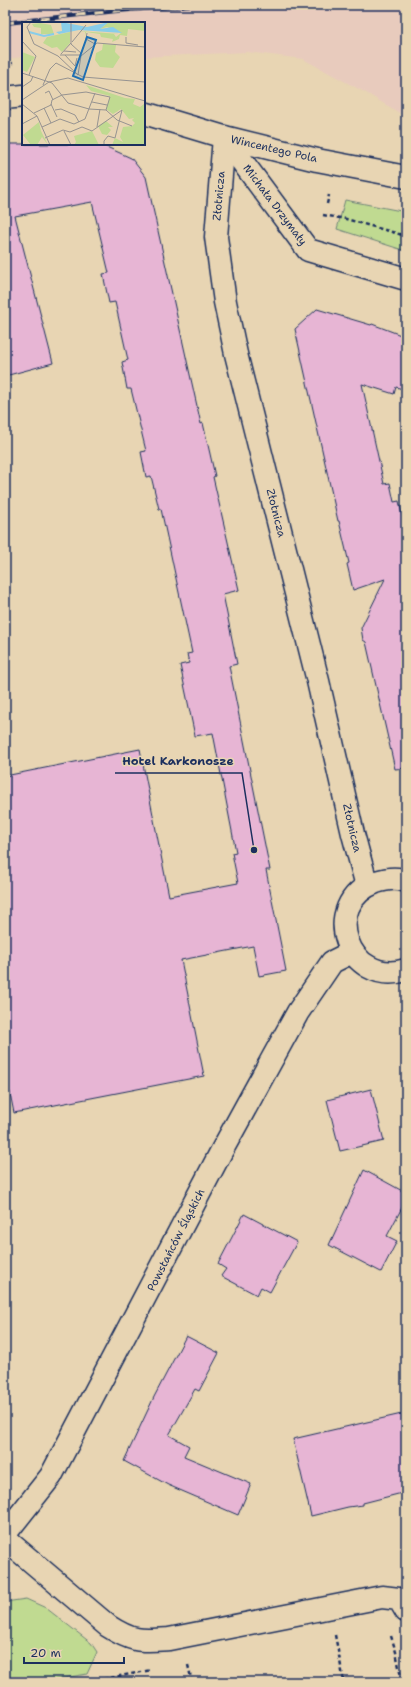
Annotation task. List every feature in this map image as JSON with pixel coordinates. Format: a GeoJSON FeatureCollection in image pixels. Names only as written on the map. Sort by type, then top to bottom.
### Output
{"type":"FeatureCollection","features":[{"type":"Feature","properties":{"kind":"street"},"geometry":{"type":"LineString","coordinates":[[5,98],[22,96]]}},
{"type":"Feature","properties":{"kind":"street","name":"Wincentego Pola"},"geometry":{"type":"LineString","coordinates":[[145,113],[224,137],[317,160],[406,177]]}},
{"type":"Feature","properties":{"kind":"street","name":"Michała Drzymały"},"geometry":{"type":"LineString","coordinates":[[224,137],[308,250],[406,279]]}},
{"type":"Feature","properties":{"kind":"street","name":"Złotnicza"},"geometry":{"type":"LineString","coordinates":[[224,137],[216,238],[225,302],[236,354],[318,680],[353,834],[367,886]]}},
{"type":"Feature","properties":{"kind":"street"},"geometry":{"type":"LineString","coordinates":[[406,881],[402,879],[384,879],[367,886],[355,895],[347,908],[344,923],[346,938],[352,952],[364,964],[379,972],[396,973],[406,970]]}},
{"type":"Feature","properties":{"kind":"street","name":"Powstańców Śląskich"},"geometry":{"type":"LineString","coordinates":[[5,1534],[51,1476],[221,1152],[298,1012],[332,962],[352,952]]}},
{"type":"Feature","properties":{"kind":"street"},"geometry":{"type":"LineString","coordinates":[[5,1539],[108,1626],[125,1637],[144,1641],[169,1639],[382,1596],[399,1599],[406,1611]]}},
{"type":"Feature","properties":{"kind":"path"},"geometry":{"type":"LineString","coordinates":[[5,64],[13,63]]}},
{"type":"Feature","properties":{"kind":"path"},"geometry":{"type":"LineString","coordinates":[[327,204],[329,195]]}},
{"type":"Feature","properties":{"kind":"path"},"geometry":{"type":"LineString","coordinates":[[323,215],[346,219],[406,236]]}},
{"type":"Feature","properties":{"kind":"path"},"geometry":{"type":"LineString","coordinates":[[334,1631],[344,1682]]}},
{"type":"Feature","properties":{"kind":"path"},"geometry":{"type":"LineString","coordinates":[[387,1632],[392,1638],[402,1682]]}},
{"type":"Feature","properties":{"kind":"path"},"geometry":{"type":"LineString","coordinates":[[328,1637],[342,1634]]}},
{"type":"Feature","properties":{"kind":"path"},"geometry":{"type":"LineString","coordinates":[[180,1665],[188,1663]]}},
{"type":"Feature","properties":{"kind":"path"},"geometry":{"type":"LineString","coordinates":[[90,1682],[158,1669]]}},
{"type":"Feature","properties":{"kind":"shaded area"},"geometry":{"type":"Polygon","coordinates":[[[5,5],[406,5],[406,117],[368,94],[303,59],[247,52],[145,57],[145,22],[22,22],[22,57],[5,59],[5,5]]]}},
{"type":"Feature","properties":{"kind":"green space"},"geometry":{"type":"Polygon","coordinates":[[[345,200],[406,212],[406,251],[337,229],[345,200]]]}},
{"type":"Feature","properties":{"kind":"green space"},"geometry":{"type":"Polygon","coordinates":[[[26,1599],[46,1608],[91,1643],[97,1652],[87,1674],[42,1682],[5,1682],[5,1602],[26,1599]]]}},
{"type":"Feature","properties":{"kind":"building"},"geometry":{"type":"Polygon","coordinates":[[[5,144],[102,145],[131,158],[146,177],[201,424],[203,423],[215,476],[213,477],[239,590],[223,594],[237,664],[229,666],[270,870],[266,870],[286,971],[259,976],[253,946],[181,960],[204,1076],[14,1113],[5,1068],[5,776],[140,749],[169,896],[238,883],[232,853],[236,852],[213,733],[195,736],[180,665],[189,663],[187,654],[192,653],[161,509],[159,509],[151,476],[146,477],[141,452],[146,451],[131,389],[127,389],[122,362],[128,360],[115,302],[109,303],[103,274],[109,273],[92,202],[15,216],[53,363],[5,376],[5,144]]]}},
{"type":"Feature","properties":{"kind":"building"},"geometry":{"type":"Polygon","coordinates":[[[317,309],[371,325],[372,324],[406,337],[406,390],[396,387],[394,394],[362,384],[384,484],[390,483],[394,502],[399,501],[406,533],[406,768],[395,769],[366,642],[363,640],[361,628],[385,579],[353,590],[347,564],[349,563],[338,521],[295,329],[317,309]]]}},
{"type":"Feature","properties":{"kind":"building"},"geometry":{"type":"Polygon","coordinates":[[[371,1089],[384,1141],[340,1151],[327,1100],[371,1089]]]}},
{"type":"Feature","properties":{"kind":"building"},"geometry":{"type":"Polygon","coordinates":[[[364,1170],[406,1193],[406,1200],[387,1236],[397,1241],[381,1272],[329,1245],[364,1170]]]}},
{"type":"Feature","properties":{"kind":"building"},"geometry":{"type":"Polygon","coordinates":[[[244,1214],[297,1242],[270,1292],[261,1287],[257,1295],[221,1276],[226,1269],[218,1264],[244,1214]]]}},
{"type":"Feature","properties":{"kind":"building"},"geometry":{"type":"Polygon","coordinates":[[[186,1336],[219,1353],[199,1391],[195,1389],[169,1435],[189,1446],[184,1456],[251,1484],[238,1515],[168,1485],[124,1461],[154,1397],[186,1336]]]}},
{"type":"Feature","properties":{"kind":"building"},"geometry":{"type":"Polygon","coordinates":[[[406,1413],[406,1492],[363,1503],[363,1505],[311,1516],[293,1439],[406,1413]]]}},
{"type":"Feature","properties":{"kind":"railway"},"geometry":{"type":"LineString","coordinates":[[5,23],[115,11],[190,5]]}},
{"type":"Feature","properties":{"kind":"place","name":"Hotel Karkonosze"},"geometry":{"type":"Point","coordinates":[254,850]}}]}
